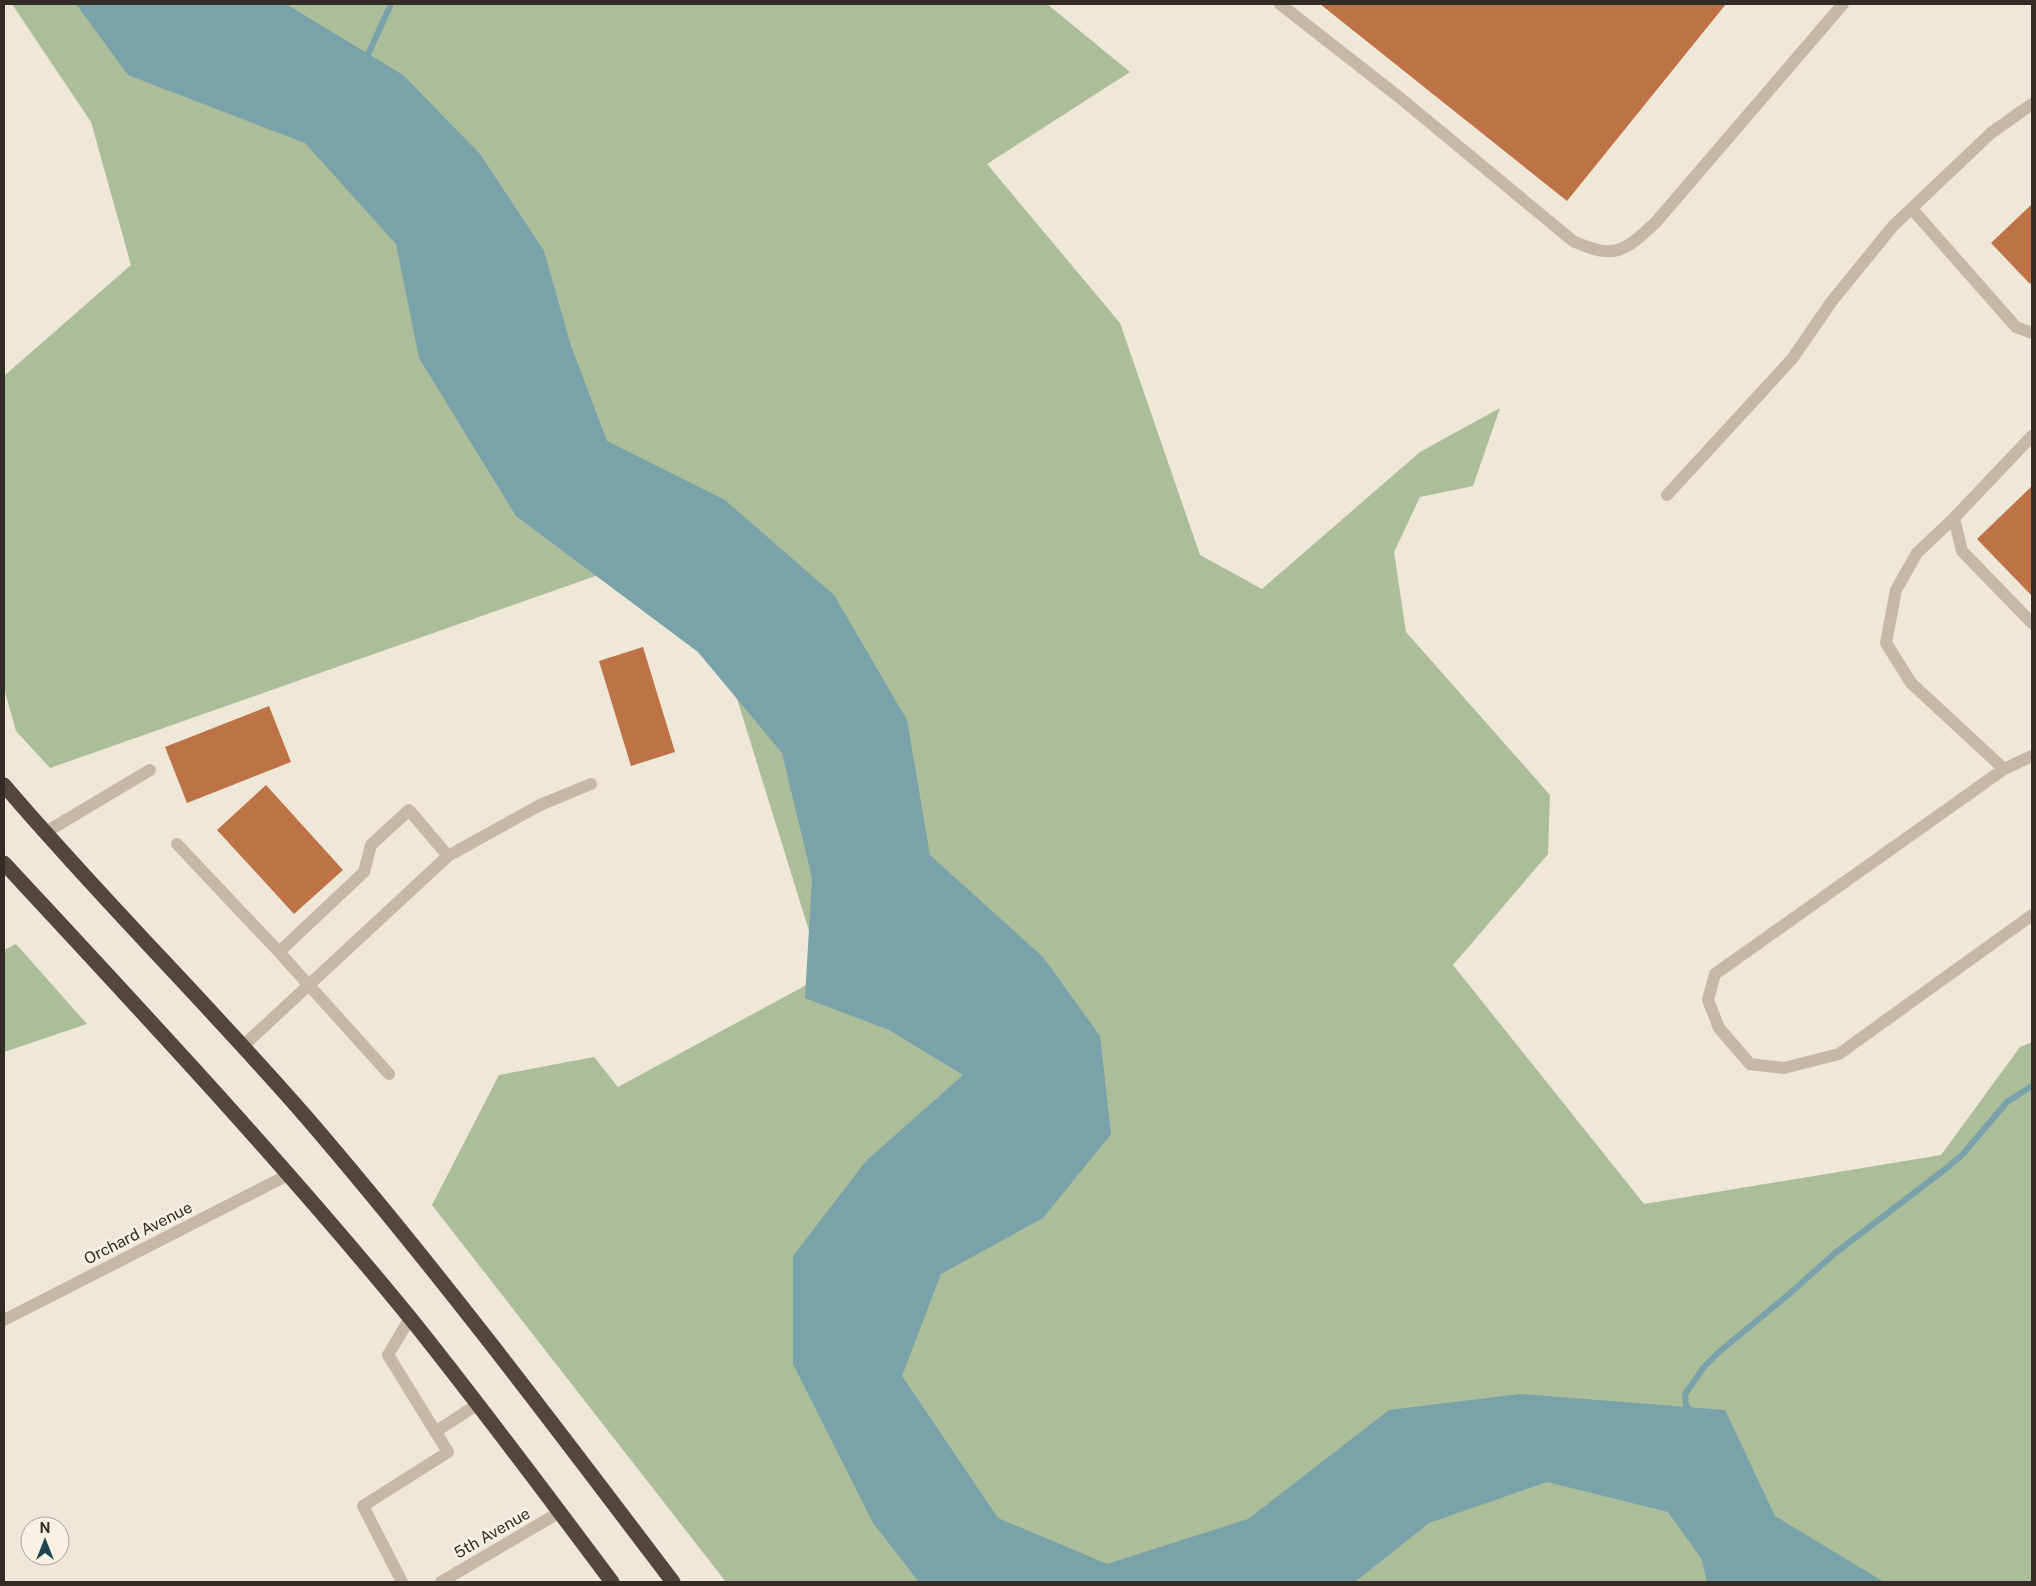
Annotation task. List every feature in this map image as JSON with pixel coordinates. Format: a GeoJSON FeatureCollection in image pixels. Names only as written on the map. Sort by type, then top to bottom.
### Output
{"type":"FeatureCollection","features":[{"type":"Feature","properties":{"kind":"highway"},"geometry":{"type":"LineString","coordinates":[[6,785],[46,832],[243,1046],[313,1126],[453,1294],[674,1582]]}},
{"type":"Feature","properties":{"kind":"highway"},"geometry":{"type":"LineString","coordinates":[[4,863],[177,1050],[288,1175],[410,1318],[478,1404],[612,1582]]}},
{"type":"Feature","properties":{"kind":"street"},"geometry":{"type":"LineString","coordinates":[[1280,4],[1399,97],[1573,241],[1596,251],[1618,251],[1635,242],[1656,222],[1843,4]]}},
{"type":"Feature","properties":{"kind":"street"},"geometry":{"type":"LineString","coordinates":[[1667,495],[1792,359],[1838,294],[1893,226],[1991,133],[2032,104]]}},
{"type":"Feature","properties":{"kind":"street"},"geometry":{"type":"LineString","coordinates":[[1912,209],[2016,327],[2032,333]]}},
{"type":"Feature","properties":{"kind":"street"},"geometry":{"type":"LineString","coordinates":[[2004,769],[1911,683],[1886,643],[1896,590],[1917,553],[1954,518],[2032,436]]}},
{"type":"Feature","properties":{"kind":"street"},"geometry":{"type":"LineString","coordinates":[[1954,518],[1962,551],[2032,623]]}},
{"type":"Feature","properties":{"kind":"street"},"geometry":{"type":"LineString","coordinates":[[2032,756],[2004,769],[1716,974],[1708,1000],[1719,1028],[1750,1064],[1784,1068],[1838,1054],[2032,915]]}},
{"type":"Feature","properties":{"kind":"street"},"geometry":{"type":"LineString","coordinates":[[46,832],[150,770]]}},
{"type":"Feature","properties":{"kind":"street"},"geometry":{"type":"LineString","coordinates":[[243,1046],[448,856],[540,805],[591,784]]}},
{"type":"Feature","properties":{"kind":"street"},"geometry":{"type":"LineString","coordinates":[[279,952],[364,872],[371,845],[408,810],[448,856]]}},
{"type":"Feature","properties":{"kind":"street"},"geometry":{"type":"LineString","coordinates":[[178,844],[389,1074]]}},
{"type":"Feature","properties":{"kind":"street","name":"Orchard Avenue"},"geometry":{"type":"LineString","coordinates":[[4,1320],[288,1175]]}},
{"type":"Feature","properties":{"kind":"street"},"geometry":{"type":"LineString","coordinates":[[402,1582],[363,1506],[448,1452],[388,1355],[410,1318]]}},
{"type":"Feature","properties":{"kind":"street"},"geometry":{"type":"LineString","coordinates":[[435,1432],[478,1404]]}},
{"type":"Feature","properties":{"kind":"street","name":"5th Avenue"},"geometry":{"type":"LineString","coordinates":[[441,1582],[560,1512]]}},
{"type":"Feature","properties":{"kind":"green space"},"geometry":{"type":"Polygon","coordinates":[[[12,4],[1047,4],[1130,72],[987,164],[1120,323],[1200,555],[1262,589],[1420,452],[1500,408],[1473,486],[1420,497],[1394,552],[1406,632],[1550,795],[1548,854],[1453,965],[1644,1204],[1941,1155],[2020,1047],[2032,1042],[2032,1582],[726,1582],[432,1205],[499,1075],[594,1057],[618,1087],[823,976],[734,689],[681,609],[604,573],[50,768],[16,731],[4,688],[4,376],[131,265],[91,122],[12,4]]]}},
{"type":"Feature","properties":{"kind":"green space"},"geometry":{"type":"Polygon","coordinates":[[[16,944],[87,1024],[4,1052],[4,950],[16,944]]]}},
{"type":"Feature","properties":{"kind":"water"},"geometry":{"type":"Polygon","coordinates":[[[76,4],[286,4],[403,75],[480,154],[544,251],[571,346],[607,441],[725,500],[834,595],[907,720],[930,855],[1043,957],[1100,1036],[1111,1134],[1043,1218],[941,1274],[902,1376],[998,1518],[1107,1564],[1248,1519],[1389,1410],[1520,1394],[1725,1410],[1775,1516],[1884,1582],[1718,1582],[1668,1512],[1547,1482],[1429,1523],[1355,1582],[919,1582],[873,1523],[793,1364],[793,1256],[866,1161],[963,1075],[889,1030],[805,998],[812,878],[782,753],[698,652],[516,516],[419,358],[396,244],[305,143],[128,75],[76,4]]]}},
{"type":"Feature","properties":{"kind":"building"},"geometry":{"type":"Polygon","coordinates":[[[1320,4],[1726,4],[1567,201],[1320,4]]]}},
{"type":"Feature","properties":{"kind":"building"},"geometry":{"type":"Polygon","coordinates":[[[2032,204],[2032,282],[2030,284],[1991,243],[2032,204]]]}},
{"type":"Feature","properties":{"kind":"building"},"geometry":{"type":"Polygon","coordinates":[[[2032,486],[2032,593],[2031,595],[1977,539],[2032,486]]]}},
{"type":"Feature","properties":{"kind":"building"},"geometry":{"type":"Polygon","coordinates":[[[643,647],[675,752],[631,766],[599,661],[643,647]]]}},
{"type":"Feature","properties":{"kind":"building"},"geometry":{"type":"Polygon","coordinates":[[[269,706],[291,762],[187,803],[165,747],[269,706]]]}},
{"type":"Feature","properties":{"kind":"building"},"geometry":{"type":"Polygon","coordinates":[[[266,785],[343,870],[294,914],[217,830],[266,785]]]}},
{"type":"Feature","properties":{"kind":"waterway"},"geometry":{"type":"LineString","coordinates":[[365,61],[391,4]]}},
{"type":"Feature","properties":{"kind":"waterway"},"geometry":{"type":"LineString","coordinates":[[1693,1412],[1686,1406],[1685,1394],[1704,1367],[1720,1351],[1834,1254],[1948,1167],[1963,1154],[2007,1102],[2032,1086]]}},
{"type":"Feature","properties":{"kind":"waterway"},"geometry":{"type":"LineString","coordinates":[[1704,1557],[1710,1582]]}},
{"type":"Feature","properties":{"kind":"waterway"},"geometry":{"type":"LineString","coordinates":[[1713,1582],[1715,1569]]}}]}
